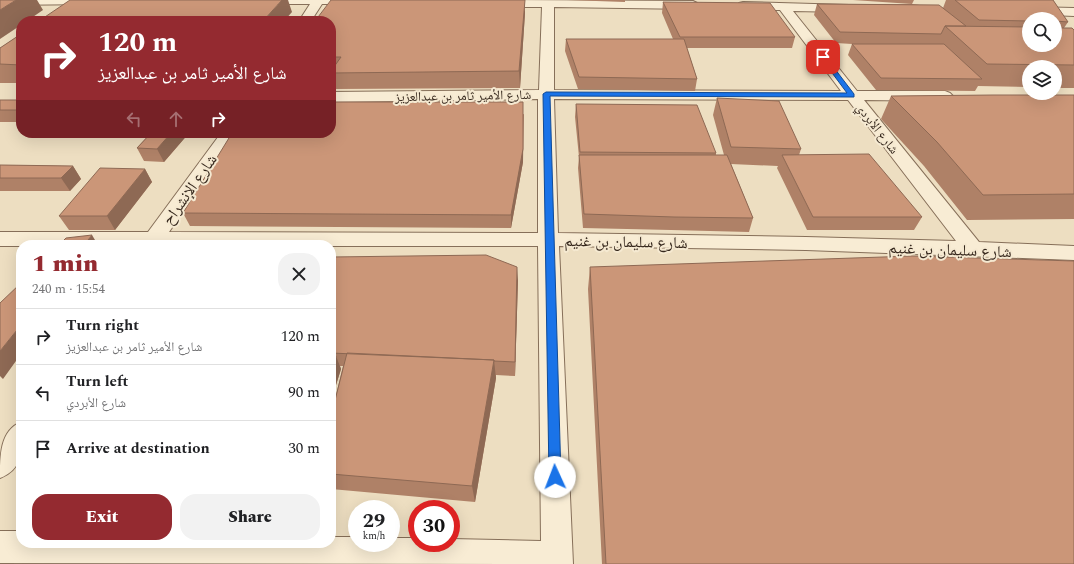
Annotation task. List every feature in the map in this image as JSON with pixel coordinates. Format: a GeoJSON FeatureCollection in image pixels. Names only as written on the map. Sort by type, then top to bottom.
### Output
{"type":"FeatureCollection","features":[{"type":"Feature","properties":{"kind":"street"},"geometry":{"type":"LineString","coordinates":[[0,2],[85,0],[108,1]]}},
{"type":"Feature","properties":{"kind":"street"},"geometry":{"type":"LineString","coordinates":[[67,13],[85,0]]}},
{"type":"Feature","properties":{"kind":"street"},"geometry":{"type":"LineString","coordinates":[[308,16],[319,0]]}},
{"type":"Feature","properties":{"kind":"street"},"geometry":{"type":"LineString","coordinates":[[248,1],[374,1]]}},
{"type":"Feature","properties":{"kind":"street"},"geometry":{"type":"LineString","coordinates":[[80,548],[557,560],[548,239],[546,94],[548,2]]}},
{"type":"Feature","properties":{"kind":"street"},"geometry":{"type":"LineString","coordinates":[[485,3],[637,2],[706,5]]}},
{"type":"Feature","properties":{"kind":"street"},"geometry":{"type":"LineString","coordinates":[[730,5],[855,8]]}},
{"type":"Feature","properties":{"kind":"street","name":"شارع الأبردي"},"geometry":{"type":"LineString","coordinates":[[784,6],[973,248]]}},
{"type":"Feature","properties":{"kind":"street"},"geometry":{"type":"LineString","coordinates":[[1019,11],[1074,12]]}},
{"type":"Feature","properties":{"kind":"street","name":"شارع الأمير ثامر بن عبدالعزيز"},"geometry":{"type":"LineString","coordinates":[[336,97],[546,94],[963,96]]}},
{"type":"Feature","properties":{"kind":"street","name":"شارع الإنشراح"},"geometry":{"type":"LineString","coordinates":[[153,240],[225,138]]}},
{"type":"Feature","properties":{"kind":"street","name":"شارع سليمان بن غنيم"},"geometry":{"type":"LineString","coordinates":[[0,239],[51,240]]}},
{"type":"Feature","properties":{"kind":"street","name":"شارع سليمان بن غنيم"},"geometry":{"type":"LineString","coordinates":[[336,241],[548,239],[973,248],[1074,253]]}},
{"type":"Feature","properties":{"kind":"street"},"geometry":{"type":"LineString","coordinates":[[0,465],[16,441]]}},
{"type":"Feature","properties":{"kind":"street"},"geometry":{"type":"LineString","coordinates":[[0,546],[16,546]]}},
{"type":"Feature","properties":{"kind":"building"},"geometry":{"type":"Polygon","coordinates":[[[0,0],[16,0],[0,10],[0,0]]]}},
{"type":"Feature","properties":{"kind":"building"},"geometry":{"type":"Polygon","coordinates":[[[70,0],[282,0],[268,16],[46,16],[70,0]]]}},
{"type":"Feature","properties":{"kind":"building"},"geometry":{"type":"Polygon","coordinates":[[[331,0],[525,0],[519,71],[336,73],[336,64],[341,57],[336,57],[336,16],[319,16],[331,0]]]}},
{"type":"Feature","properties":{"kind":"building"},"geometry":{"type":"Polygon","coordinates":[[[955,0],[1053,0],[1061,12],[1022,12],[1022,21],[979,20],[955,0]]]}},
{"type":"Feature","properties":{"kind":"building"},"geometry":{"type":"Polygon","coordinates":[[[663,2],[770,3],[795,37],[680,37],[663,2]]]}},
{"type":"Feature","properties":{"kind":"building"},"geometry":{"type":"Polygon","coordinates":[[[817,4],[939,5],[966,26],[945,26],[941,34],[840,32],[817,4]]]}},
{"type":"Feature","properties":{"kind":"building"},"geometry":{"type":"Polygon","coordinates":[[[1062,13],[1068,22],[1062,22],[1062,13]]]}},
{"type":"Feature","properties":{"kind":"building"},"geometry":{"type":"Polygon","coordinates":[[[945,26],[1022,27],[1022,52],[1062,52],[1062,28],[1072,28],[1074,30],[1074,65],[1062,65],[1062,60],[1022,60],[1022,64],[987,64],[945,26]]]}},
{"type":"Feature","properties":{"kind":"building"},"geometry":{"type":"Polygon","coordinates":[[[16,37],[16,65],[0,64],[0,48],[16,37]]]}},
{"type":"Feature","properties":{"kind":"building"},"geometry":{"type":"Polygon","coordinates":[[[566,39],[684,39],[697,79],[579,77],[566,39]]]}},
{"type":"Feature","properties":{"kind":"building"},"geometry":{"type":"Polygon","coordinates":[[[852,44],[944,44],[982,79],[881,78],[852,44]]]}},
{"type":"Feature","properties":{"kind":"building"},"geometry":{"type":"Polygon","coordinates":[[[1022,95],[1022,100],[1062,100],[1062,95],[1074,95],[1074,194],[983,195],[937,142],[891,96],[1022,95]]]}},
{"type":"Feature","properties":{"kind":"building"},"geometry":{"type":"Polygon","coordinates":[[[717,98],[779,101],[801,149],[731,147],[717,98]]]}},
{"type":"Feature","properties":{"kind":"building"},"geometry":{"type":"Polygon","coordinates":[[[0,100],[16,100],[16,110],[0,110],[0,100]]]}},
{"type":"Feature","properties":{"kind":"building"},"geometry":{"type":"Polygon","coordinates":[[[336,102],[523,102],[523,149],[511,215],[183,213],[229,138],[336,138],[336,102]]]}},
{"type":"Feature","properties":{"kind":"building"},"geometry":{"type":"Polygon","coordinates":[[[576,104],[697,105],[716,153],[580,152],[576,104]]]}},
{"type":"Feature","properties":{"kind":"building"},"geometry":{"type":"Polygon","coordinates":[[[146,138],[167,138],[157,149],[137,148],[146,138]]]}},
{"type":"Feature","properties":{"kind":"building"},"geometry":{"type":"Polygon","coordinates":[[[869,154],[922,217],[813,217],[782,155],[869,154]]]}},
{"type":"Feature","properties":{"kind":"building"},"geometry":{"type":"Polygon","coordinates":[[[579,155],[727,155],[753,218],[584,214],[579,155]]]}},
{"type":"Feature","properties":{"kind":"building"},"geometry":{"type":"Polygon","coordinates":[[[0,165],[73,166],[61,178],[0,178],[0,165]]]}},
{"type":"Feature","properties":{"kind":"building"},"geometry":{"type":"Polygon","coordinates":[[[100,168],[145,169],[107,216],[59,216],[100,168]]]}},
{"type":"Feature","properties":{"kind":"building"},"geometry":{"type":"Polygon","coordinates":[[[92,235],[88,240],[64,240],[66,238],[92,235]]]}},
{"type":"Feature","properties":{"kind":"building"},"geometry":{"type":"Polygon","coordinates":[[[486,255],[517,267],[515,362],[336,353],[336,257],[486,255]]]}},
{"type":"Feature","properties":{"kind":"building"},"geometry":{"type":"Polygon","coordinates":[[[912,256],[1074,261],[1074,564],[606,564],[590,267],[912,256]]]}},
{"type":"Feature","properties":{"kind":"building"},"geometry":{"type":"Polygon","coordinates":[[[16,288],[16,331],[0,351],[0,303],[16,288]]]}},
{"type":"Feature","properties":{"kind":"building"},"geometry":{"type":"Polygon","coordinates":[[[347,353],[494,360],[472,486],[336,474],[336,396],[347,353]]]}},
{"type":"Feature","properties":{"kind":"route"},"geometry":{"type":"LineString","coordinates":[[555,477],[548,239],[546,94],[852,95],[823,57]]}}]}
